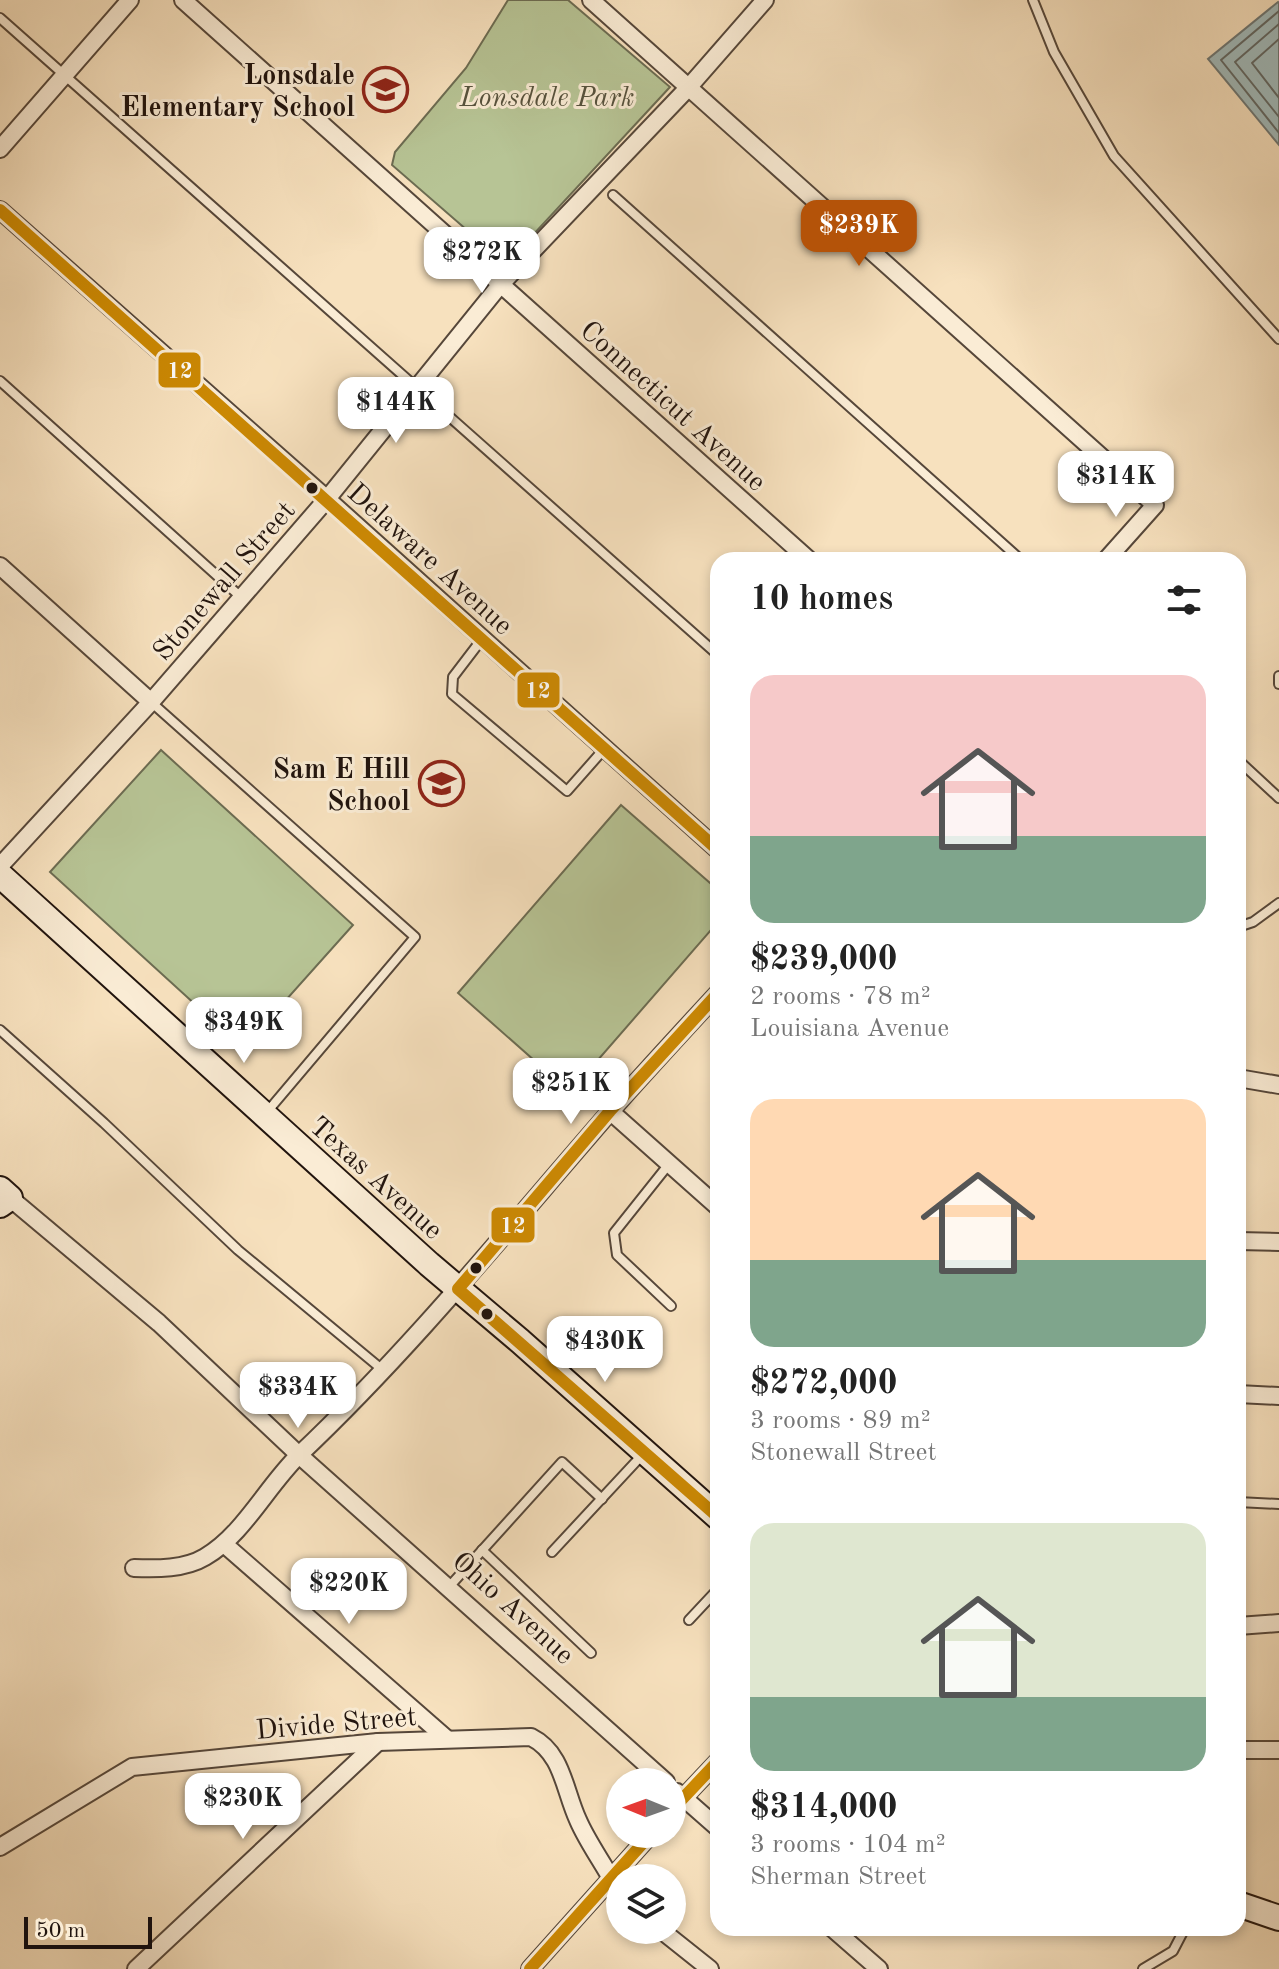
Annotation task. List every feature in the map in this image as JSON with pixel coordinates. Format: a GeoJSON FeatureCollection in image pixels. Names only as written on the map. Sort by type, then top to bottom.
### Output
{"type":"FeatureCollection","features":[{"type":"Feature","properties":{"kind":"street"},"geometry":{"type":"LineString","coordinates":[[0,149],[130,0]]}},
{"type":"Feature","properties":{"kind":"street","name":"Connecticut Avenue"},"geometry":{"type":"LineString","coordinates":[[183,0],[800,552]]}},
{"type":"Feature","properties":{"kind":"street"},"geometry":{"type":"LineString","coordinates":[[591,0],[1155,505],[1113,552]]}},
{"type":"Feature","properties":{"kind":"street","name":"Stonewall Street"},"geometry":{"type":"LineString","coordinates":[[0,866],[242,598],[327,499],[500,285],[688,88],[765,0]]}},
{"type":"Feature","properties":{"kind":"street","name":"Delaware Avenue"},"geometry":{"type":"LineString","coordinates":[[0,210],[710,843]]}},
{"type":"Feature","properties":{"kind":"street"},"geometry":{"type":"LineString","coordinates":[[0,566],[151,702]]}},
{"type":"Feature","properties":{"kind":"street","name":"Texas Avenue"},"geometry":{"type":"LineString","coordinates":[[0,875],[263,1115],[710,1510]]}},
{"type":"Feature","properties":{"kind":"street"},"geometry":{"type":"LineString","coordinates":[[134,1568],[180,1566],[203,1559],[224,1544],[299,1455],[384,1371],[458,1289],[610,1111],[710,1002]]}},
{"type":"Feature","properties":{"kind":"street"},"geometry":{"type":"LineString","coordinates":[[1246,1079],[1279,1085]]}},
{"type":"Feature","properties":{"kind":"street"},"geometry":{"type":"LineString","coordinates":[[610,1111],[710,1200]]}},
{"type":"Feature","properties":{"kind":"street","name":"Ohio Avenue"},"geometry":{"type":"LineString","coordinates":[[3,1197],[159,1323],[299,1455],[650,1768]]}},
{"type":"Feature","properties":{"kind":"street"},"geometry":{"type":"LineString","coordinates":[[1246,1241],[1279,1242]]}},
{"type":"Feature","properties":{"kind":"street"},"geometry":{"type":"LineString","coordinates":[[1246,1394],[1279,1396]]}},
{"type":"Feature","properties":{"kind":"street"},"geometry":{"type":"LineString","coordinates":[[224,1544],[447,1739]]}},
{"type":"Feature","properties":{"kind":"street"},"geometry":{"type":"LineString","coordinates":[[1246,1625],[1279,1623]]}},
{"type":"Feature","properties":{"kind":"street","name":"Divide Street"},"geometry":{"type":"LineString","coordinates":[[0,1847],[132,1767],[378,1742],[531,1737],[546,1744],[561,1771],[578,1820],[606,1877]]}},
{"type":"Feature","properties":{"kind":"street"},"geometry":{"type":"LineString","coordinates":[[136,1969],[378,1742]]}},
{"type":"Feature","properties":{"kind":"street"},"geometry":{"type":"LineString","coordinates":[[1246,1750],[1279,1750]]}},
{"type":"Feature","properties":{"kind":"street"},"geometry":{"type":"LineString","coordinates":[[686,1789],[710,1768]]}},
{"type":"Feature","properties":{"kind":"street"},"geometry":{"type":"LineString","coordinates":[[686,1805],[710,1822]]}},
{"type":"Feature","properties":{"kind":"street"},"geometry":{"type":"LineString","coordinates":[[625,1864],[639,1848]]}},
{"type":"Feature","properties":{"kind":"street"},"geometry":{"type":"LineString","coordinates":[[530,1969],[606,1886]]}},
{"type":"Feature","properties":{"kind":"street"},"geometry":{"type":"LineString","coordinates":[[1246,1907],[1279,1918]]}},
{"type":"Feature","properties":{"kind":"street"},"geometry":{"type":"LineString","coordinates":[[841,1936],[879,1969]]}},
{"type":"Feature","properties":{"kind":"street"},"geometry":{"type":"LineString","coordinates":[[679,1944],[710,1969]]}},
{"type":"Feature","properties":{"kind":"lane"},"geometry":{"type":"LineString","coordinates":[[1033,0],[1054,52],[1114,156],[1279,339]]}},
{"type":"Feature","properties":{"kind":"lane"},"geometry":{"type":"LineString","coordinates":[[0,18],[710,648]]}},
{"type":"Feature","properties":{"kind":"lane"},"geometry":{"type":"LineString","coordinates":[[613,195],[1012,552]]}},
{"type":"Feature","properties":{"kind":"lane"},"geometry":{"type":"LineString","coordinates":[[0,381],[242,598]]}},
{"type":"Feature","properties":{"kind":"lane"},"geometry":{"type":"LineString","coordinates":[[482,639],[453,677],[452,694],[567,791],[605,748]]}},
{"type":"Feature","properties":{"kind":"lane"},"geometry":{"type":"LineString","coordinates":[[1279,676],[1279,684]]}},
{"type":"Feature","properties":{"kind":"lane"},"geometry":{"type":"LineString","coordinates":[[151,702],[415,937],[263,1115]]}},
{"type":"Feature","properties":{"kind":"lane"},"geometry":{"type":"LineString","coordinates":[[1246,767],[1279,798]]}},
{"type":"Feature","properties":{"kind":"lane"},"geometry":{"type":"LineString","coordinates":[[1246,924],[1279,903]]}},
{"type":"Feature","properties":{"kind":"lane"},"geometry":{"type":"LineString","coordinates":[[0,1030],[238,1250],[384,1371]]}},
{"type":"Feature","properties":{"kind":"lane"},"geometry":{"type":"LineString","coordinates":[[669,1164],[614,1233],[617,1255],[671,1306]]}},
{"type":"Feature","properties":{"kind":"lane"},"geometry":{"type":"LineString","coordinates":[[552,1552],[645,1452]]}},
{"type":"Feature","properties":{"kind":"lane"},"geometry":{"type":"LineString","coordinates":[[448,1588],[562,1462],[602,1499]]}},
{"type":"Feature","properties":{"kind":"lane"},"geometry":{"type":"LineString","coordinates":[[1246,1502],[1279,1504]]}},
{"type":"Feature","properties":{"kind":"lane"},"geometry":{"type":"LineString","coordinates":[[482,1550],[591,1653]]}},
{"type":"Feature","properties":{"kind":"lane"},"geometry":{"type":"LineString","coordinates":[[689,1620],[710,1598]]}},
{"type":"Feature","properties":{"kind":"lane"},"geometry":{"type":"LineString","coordinates":[[1143,1969],[1173,1951],[1181,1936]]}},
{"type":"Feature","properties":{"kind":"green space","name":"Lonsdale Park"},"geometry":{"type":"Polygon","coordinates":[[[508,0],[568,0],[670,87],[506,264],[392,165],[395,152],[466,68],[508,0]]]}},
{"type":"Feature","properties":{"kind":"green space"},"geometry":{"type":"Polygon","coordinates":[[[161,750],[353,925],[243,1048],[50,872],[161,750]]]}},
{"type":"Feature","properties":{"kind":"green space"},"geometry":{"type":"Polygon","coordinates":[[[621,805],[710,883],[710,931],[570,1092],[458,993],[621,805]]]}},
{"type":"Feature","properties":{"kind":"water"},"geometry":{"type":"Polygon","coordinates":[[[1279,3],[1279,145],[1208,59],[1279,3]]]}},
{"type":"Feature","properties":{"kind":"transit line","name":"12"},"geometry":{"type":"LineString","coordinates":[[0,210],[710,843]]}},
{"type":"Feature","properties":{"kind":"transit line","name":"12"},"geometry":{"type":"LineString","coordinates":[[710,1002],[610,1111],[458,1289],[710,1510]]}},
{"type":"Feature","properties":{"kind":"transit line","name":"12"},"geometry":{"type":"LineString","coordinates":[[686,1795],[710,1770]]}},
{"type":"Feature","properties":{"kind":"transit line","name":"12"},"geometry":{"type":"LineString","coordinates":[[530,1969],[638,1848]]}},
{"type":"Feature","properties":{"kind":"place","name":"Lonsdale Elementary School"},"geometry":{"type":"Point","coordinates":[386,90]}},
{"type":"Feature","properties":{"kind":"place","name":"Sam E Hill School"},"geometry":{"type":"Point","coordinates":[441,784]}}]}
